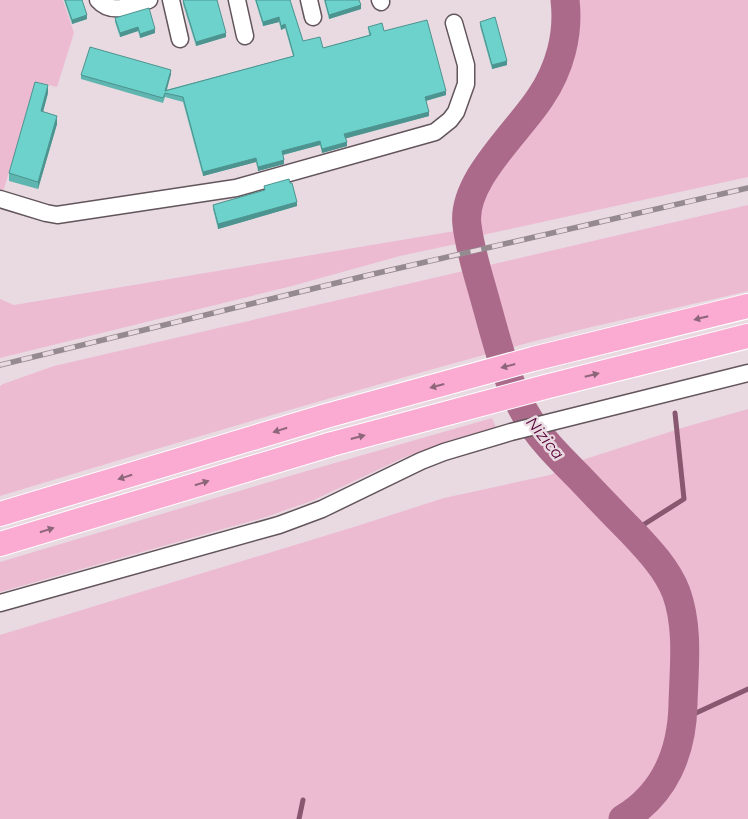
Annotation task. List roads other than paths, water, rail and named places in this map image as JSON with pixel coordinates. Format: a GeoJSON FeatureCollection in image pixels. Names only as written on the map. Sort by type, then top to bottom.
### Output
{"type":"FeatureCollection","features":[{"type":"Feature","properties":{"kind":"highway"},"geometry":{"type":"LineString","coordinates":[[0,514],[326,416],[533,359],[748,306]]}},
{"type":"Feature","properties":{"kind":"highway"},"geometry":{"type":"LineString","coordinates":[[0,544],[332,444],[545,387],[748,336]]}},
{"type":"Feature","properties":{"kind":"street"},"geometry":{"type":"LineString","coordinates":[[98,0],[101,4],[113,9],[125,8],[149,0]]}},
{"type":"Feature","properties":{"kind":"street"},"geometry":{"type":"LineString","coordinates":[[171,0],[180,39]]}},
{"type":"Feature","properties":{"kind":"street"},"geometry":{"type":"LineString","coordinates":[[237,0],[245,36]]}},
{"type":"Feature","properties":{"kind":"street"},"geometry":{"type":"LineString","coordinates":[[309,0],[313,17]]}},
{"type":"Feature","properties":{"kind":"street"},"geometry":{"type":"LineString","coordinates":[[0,199],[46,214],[57,215],[236,188],[435,132],[450,120],[456,112],[466,84],[466,65],[454,23]]}},
{"type":"Feature","properties":{"kind":"street"},"geometry":{"type":"LineString","coordinates":[[0,603],[279,525],[322,509],[421,460],[452,449],[511,432],[748,374]]}},
{"type":"Feature","properties":{"kind":"waterway","name":"Nizica"},"geometry":{"type":"LineString","coordinates":[[565,0],[566,26],[562,51],[553,75],[530,112],[481,175],[467,209],[467,225],[475,264],[502,359],[518,401],[536,430],[562,460],[657,560],[668,575],[680,605],[683,619],[685,662],[682,722],[675,755],[660,784],[650,797],[638,809],[623,819]]}},
{"type":"Feature","properties":{"kind":"waterway"},"geometry":{"type":"LineString","coordinates":[[632,532],[684,499],[675,413]]}},
{"type":"Feature","properties":{"kind":"waterway"},"geometry":{"type":"LineString","coordinates":[[683,719],[748,689]]}},
{"type":"Feature","properties":{"kind":"waterway"},"geometry":{"type":"LineString","coordinates":[[299,819],[303,800]]}},
{"type":"Feature","properties":{"kind":"railway"},"geometry":{"type":"LineString","coordinates":[[0,365],[369,275],[748,188]]}}]}
